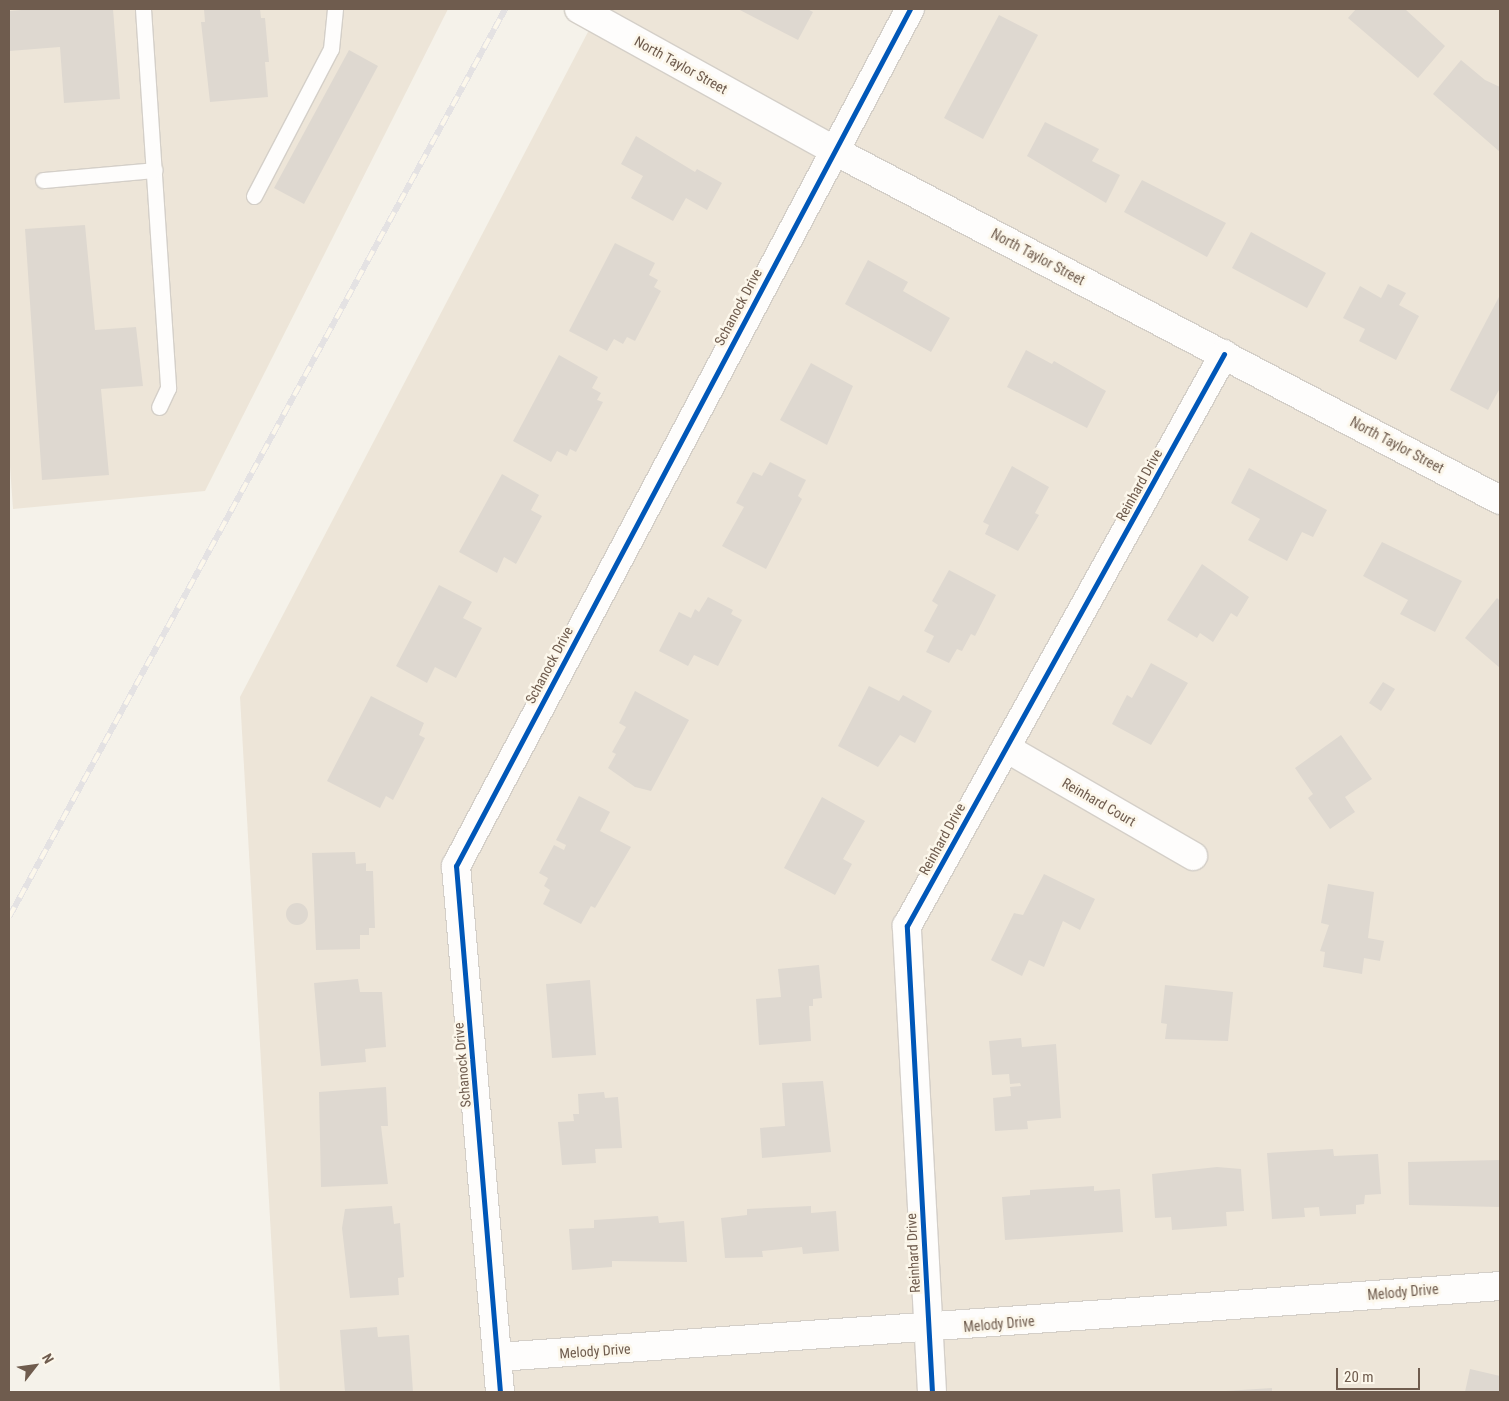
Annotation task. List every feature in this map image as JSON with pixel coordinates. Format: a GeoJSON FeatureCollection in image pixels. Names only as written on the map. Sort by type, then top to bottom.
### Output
{"type":"FeatureCollection","features":[{"type":"Feature","properties":{"kind":"street","name":"North Taylor Street"},"geometry":{"type":"LineString","coordinates":[[579,9],[833,150],[1500,500]]}},
{"type":"Feature","properties":{"kind":"street","name":"Schanock Drive"},"geometry":{"type":"LineString","coordinates":[[500,1392],[456,866],[833,150],[910,9]]}},
{"type":"Feature","properties":{"kind":"street","name":"Reinhard Drive"},"geometry":{"type":"LineString","coordinates":[[932,1392],[907,926],[1224,354]]}},
{"type":"Feature","properties":{"kind":"street","name":"Reinhard Court"},"geometry":{"type":"LineString","coordinates":[[1006,748],[1193,856]]}},
{"type":"Feature","properties":{"kind":"street","name":"Melody Drive"},"geometry":{"type":"LineString","coordinates":[[498,1358],[929,1329],[1500,1286]]}},
{"type":"Feature","properties":{"kind":"lane"},"geometry":{"type":"LineString","coordinates":[[143,9],[168,388],[159,407]]}},
{"type":"Feature","properties":{"kind":"lane"},"geometry":{"type":"LineString","coordinates":[[254,196],[332,49],[335,9]]}},
{"type":"Feature","properties":{"kind":"lane"},"geometry":{"type":"LineString","coordinates":[[43,180],[155,170]]}},
{"type":"Feature","properties":{"kind":"shaded area"},"geometry":{"type":"Polygon","coordinates":[[[9,9],[448,9],[205,491],[13,509],[9,452],[9,9]]]}},
{"type":"Feature","properties":{"kind":"shaded area"},"geometry":{"type":"Polygon","coordinates":[[[600,9],[1500,9],[1500,1392],[280,1392],[240,697],[600,9]]]}},
{"type":"Feature","properties":{"kind":"building"},"geometry":{"type":"Polygon","coordinates":[[[34,9],[113,9],[120,99],[64,103],[60,47],[9,51],[9,11],[34,9]]]}},
{"type":"Feature","properties":{"kind":"building"},"geometry":{"type":"Polygon","coordinates":[[[204,9],[260,9],[261,18],[265,18],[269,62],[265,62],[268,97],[210,102],[201,22],[205,22],[204,9]]]}},
{"type":"Feature","properties":{"kind":"building"},"geometry":{"type":"Polygon","coordinates":[[[738,9],[807,9],[813,12],[798,40],[738,9]]]}},
{"type":"Feature","properties":{"kind":"building"},"geometry":{"type":"Polygon","coordinates":[[[1356,9],[1405,9],[1445,46],[1418,78],[1348,18],[1356,9]]]}},
{"type":"Feature","properties":{"kind":"building"},"geometry":{"type":"Polygon","coordinates":[[[999,15],[1038,35],[983,139],[944,118],[999,15]]]}},
{"type":"Feature","properties":{"kind":"building"},"geometry":{"type":"Polygon","coordinates":[[[349,50],[378,66],[304,204],[274,188],[349,50]]]}},
{"type":"Feature","properties":{"kind":"building"},"geometry":{"type":"Polygon","coordinates":[[[1461,60],[1485,80],[1500,87],[1500,152],[1433,94],[1461,60]]]}},
{"type":"Feature","properties":{"kind":"building"},"geometry":{"type":"Polygon","coordinates":[[[1045,122],[1099,149],[1092,161],[1120,175],[1106,203],[1027,156],[1045,122]]]}},
{"type":"Feature","properties":{"kind":"building"},"geometry":{"type":"Polygon","coordinates":[[[636,136],[695,172],[697,169],[722,183],[707,210],[686,198],[673,221],[631,198],[643,176],[621,164],[636,136]]]}},
{"type":"Feature","properties":{"kind":"building"},"geometry":{"type":"Polygon","coordinates":[[[1142,180],[1226,223],[1207,257],[1124,212],[1142,180]]]}},
{"type":"Feature","properties":{"kind":"building"},"geometry":{"type":"Polygon","coordinates":[[[85,225],[95,330],[136,327],[143,386],[101,389],[109,475],[42,480],[25,229],[85,225]]]}},
{"type":"Feature","properties":{"kind":"building"},"geometry":{"type":"Polygon","coordinates":[[[1251,232],[1326,273],[1307,308],[1232,268],[1251,232]]]}},
{"type":"Feature","properties":{"kind":"building"},"geometry":{"type":"Polygon","coordinates":[[[615,243],[655,263],[649,275],[658,280],[654,287],[661,291],[635,341],[627,337],[623,344],[614,339],[607,351],[569,331],[615,243]]]}},
{"type":"Feature","properties":{"kind":"building"},"geometry":{"type":"Polygon","coordinates":[[[868,260],[908,282],[903,291],[950,318],[931,352],[845,304],[868,260]]]}},
{"type":"Feature","properties":{"kind":"building"},"geometry":{"type":"Polygon","coordinates":[[[1388,284],[1406,293],[1399,305],[1419,316],[1396,360],[1359,341],[1365,329],[1343,318],[1360,286],[1381,298],[1388,284]]]}},
{"type":"Feature","properties":{"kind":"building"},"geometry":{"type":"Polygon","coordinates":[[[1500,295],[1500,388],[1488,410],[1450,390],[1500,295]]]}},
{"type":"Feature","properties":{"kind":"building"},"geometry":{"type":"Polygon","coordinates":[[[1026,350],[1052,364],[1054,361],[1106,391],[1087,428],[1007,387],[1026,350]]]}},
{"type":"Feature","properties":{"kind":"building"},"geometry":{"type":"Polygon","coordinates":[[[559,355],[598,377],[592,388],[601,393],[597,400],[603,402],[576,452],[570,449],[567,456],[557,451],[551,462],[513,441],[559,355]]]}},
{"type":"Feature","properties":{"kind":"building"},"geometry":{"type":"Polygon","coordinates":[[[811,363],[853,386],[827,445],[780,420],[811,363]]]}},
{"type":"Feature","properties":{"kind":"building"},"geometry":{"type":"Polygon","coordinates":[[[770,462],[806,480],[798,496],[802,499],[766,569],[722,546],[744,507],[736,503],[753,472],[762,476],[770,462]]]}},
{"type":"Feature","properties":{"kind":"building"},"geometry":{"type":"Polygon","coordinates":[[[1012,466],[1049,487],[1035,513],[1039,515],[1018,551],[985,534],[989,525],[983,522],[1012,466]]]}},
{"type":"Feature","properties":{"kind":"building"},"geometry":{"type":"Polygon","coordinates":[[[1249,468],[1327,510],[1313,537],[1302,532],[1287,561],[1248,540],[1260,519],[1231,503],[1249,468]]]}},
{"type":"Feature","properties":{"kind":"building"},"geometry":{"type":"Polygon","coordinates":[[[502,474],[539,495],[531,510],[542,516],[516,564],[504,557],[497,573],[459,552],[502,474]]]}},
{"type":"Feature","properties":{"kind":"building"},"geometry":{"type":"Polygon","coordinates":[[[1382,542],[1462,581],[1435,632],[1400,614],[1408,600],[1363,576],[1382,542]]]}},
{"type":"Feature","properties":{"kind":"building"},"geometry":{"type":"Polygon","coordinates":[[[1202,564],[1249,597],[1237,617],[1231,613],[1213,642],[1200,633],[1197,638],[1167,620],[1202,564]]]}},
{"type":"Feature","properties":{"kind":"building"},"geometry":{"type":"Polygon","coordinates":[[[949,570],[996,595],[975,636],[971,634],[962,651],[957,649],[949,663],[926,652],[934,636],[924,631],[938,605],[932,601],[949,570]]]}},
{"type":"Feature","properties":{"kind":"building"},"geometry":{"type":"Polygon","coordinates":[[[439,585],[472,602],[463,618],[482,628],[456,678],[435,667],[427,683],[396,666],[439,585]]]}},
{"type":"Feature","properties":{"kind":"building"},"geometry":{"type":"Polygon","coordinates":[[[708,597],[733,610],[731,614],[742,620],[718,666],[694,655],[688,666],[659,651],[679,612],[691,618],[695,609],[699,612],[708,597]]]}},
{"type":"Feature","properties":{"kind":"building"},"geometry":{"type":"Polygon","coordinates":[[[1497,598],[1500,601],[1500,668],[1465,638],[1497,598]]]}},
{"type":"Feature","properties":{"kind":"building"},"geometry":{"type":"Polygon","coordinates":[[[1151,663],[1188,683],[1151,745],[1112,724],[1127,695],[1132,698],[1151,663]]]}},
{"type":"Feature","properties":{"kind":"building"},"geometry":{"type":"Polygon","coordinates":[[[1383,682],[1395,689],[1381,711],[1369,703],[1383,682]]]}},
{"type":"Feature","properties":{"kind":"building"},"geometry":{"type":"Polygon","coordinates":[[[869,686],[899,701],[903,695],[932,711],[915,743],[900,735],[878,767],[838,746],[869,686]]]}},
{"type":"Feature","properties":{"kind":"building"},"geometry":{"type":"Polygon","coordinates":[[[635,691],[689,720],[651,791],[635,787],[608,768],[616,754],[612,752],[626,727],[619,723],[635,691]]]}},
{"type":"Feature","properties":{"kind":"building"},"geometry":{"type":"Polygon","coordinates":[[[371,696],[424,723],[419,735],[425,738],[393,800],[386,796],[380,808],[327,781],[371,696]]]}},
{"type":"Feature","properties":{"kind":"building"},"geometry":{"type":"Polygon","coordinates":[[[1341,735],[1372,779],[1345,797],[1355,812],[1330,829],[1308,798],[1313,794],[1295,768],[1341,735]]]}},
{"type":"Feature","properties":{"kind":"building"},"geometry":{"type":"Polygon","coordinates":[[[579,796],[610,812],[600,831],[631,847],[595,908],[591,906],[581,924],[543,904],[550,890],[544,886],[548,878],[539,873],[554,845],[564,850],[566,845],[556,840],[579,796]]]}},
{"type":"Feature","properties":{"kind":"building"},"geometry":{"type":"Polygon","coordinates":[[[822,797],[865,821],[843,859],[852,864],[835,895],[784,868],[822,797]]]}},
{"type":"Feature","properties":{"kind":"building"},"geometry":{"type":"Polygon","coordinates":[[[355,852],[356,864],[366,863],[366,871],[373,871],[375,928],[369,928],[369,935],[360,935],[360,949],[316,950],[312,853],[355,852]]]}},
{"type":"Feature","properties":{"kind":"building"},"geometry":{"type":"Polygon","coordinates":[[[1044,874],[1095,899],[1080,930],[1063,921],[1044,967],[1029,960],[1022,976],[991,960],[1014,913],[1023,915],[1044,874]]]}},
{"type":"Feature","properties":{"kind":"building"},"geometry":{"type":"Polygon","coordinates":[[[1328,884],[1374,892],[1368,938],[1384,941],[1380,961],[1364,958],[1362,974],[1323,967],[1325,952],[1320,951],[1329,925],[1321,923],[1328,884]]]}},
{"type":"Feature","properties":{"kind":"building"},"geometry":{"type":"Polygon","coordinates":[[[297,903],[305,906],[308,914],[305,922],[297,925],[289,922],[286,914],[289,906],[297,903]]]}},
{"type":"Feature","properties":{"kind":"building"},"geometry":{"type":"Polygon","coordinates":[[[819,965],[822,998],[813,999],[813,1006],[809,1006],[811,1041],[759,1045],[756,999],[781,997],[778,969],[819,965]]]}},
{"type":"Feature","properties":{"kind":"building"},"geometry":{"type":"Polygon","coordinates":[[[358,979],[360,992],[382,992],[386,1047],[365,1049],[366,1062],[321,1066],[314,983],[358,979]]]}},
{"type":"Feature","properties":{"kind":"building"},"geometry":{"type":"Polygon","coordinates":[[[590,980],[596,1055],[552,1058],[546,984],[590,980]]]}},
{"type":"Feature","properties":{"kind":"building"},"geometry":{"type":"Polygon","coordinates":[[[1165,985],[1233,992],[1228,1041],[1165,1039],[1167,1024],[1161,1023],[1165,985]]]}},
{"type":"Feature","properties":{"kind":"building"},"geometry":{"type":"Polygon","coordinates":[[[1021,1038],[1022,1047],[1056,1044],[1061,1118],[1027,1121],[1028,1129],[995,1131],[993,1098],[1011,1096],[1010,1087],[1021,1086],[1020,1083],[1010,1084],[1009,1074],[992,1075],[989,1041],[1021,1038]]]}},
{"type":"Feature","properties":{"kind":"building"},"geometry":{"type":"Polygon","coordinates":[[[823,1081],[831,1152],[762,1158],[760,1128],[785,1126],[782,1083],[823,1081]]]}},
{"type":"Feature","properties":{"kind":"building"},"geometry":{"type":"Polygon","coordinates":[[[386,1087],[388,1126],[381,1126],[388,1184],[321,1187],[319,1092],[386,1087]]]}},
{"type":"Feature","properties":{"kind":"building"},"geometry":{"type":"Polygon","coordinates":[[[604,1092],[605,1098],[618,1097],[622,1148],[595,1149],[596,1163],[562,1165],[558,1122],[574,1121],[573,1114],[579,1114],[578,1094],[604,1092]]]}},
{"type":"Feature","properties":{"kind":"building"},"geometry":{"type":"Polygon","coordinates":[[[1333,1149],[1334,1156],[1378,1154],[1381,1194],[1365,1195],[1364,1204],[1356,1205],[1356,1214],[1320,1216],[1319,1207],[1304,1208],[1305,1217],[1272,1219],[1267,1153],[1333,1149]]]}},
{"type":"Feature","properties":{"kind":"building"},"geometry":{"type":"Polygon","coordinates":[[[1500,1160],[1500,1207],[1409,1205],[1408,1162],[1500,1160]]]}},
{"type":"Feature","properties":{"kind":"building"},"geometry":{"type":"Polygon","coordinates":[[[1217,1167],[1241,1169],[1244,1211],[1226,1212],[1227,1226],[1172,1230],[1171,1217],[1155,1218],[1152,1174],[1217,1167]]]}},
{"type":"Feature","properties":{"kind":"building"},"geometry":{"type":"Polygon","coordinates":[[[1094,1186],[1094,1191],[1120,1189],[1123,1232],[1005,1240],[1002,1197],[1030,1195],[1030,1190],[1094,1186]]]}},
{"type":"Feature","properties":{"kind":"building"},"geometry":{"type":"Polygon","coordinates":[[[392,1206],[394,1224],[400,1223],[404,1277],[398,1278],[399,1295],[350,1298],[342,1228],[345,1209],[392,1206]]]}},
{"type":"Feature","properties":{"kind":"building"},"geometry":{"type":"Polygon","coordinates":[[[811,1206],[811,1213],[836,1211],[839,1251],[803,1254],[802,1247],[762,1251],[763,1257],[725,1258],[721,1218],[747,1215],[747,1209],[811,1206]]]}},
{"type":"Feature","properties":{"kind":"building"},"geometry":{"type":"Polygon","coordinates":[[[658,1216],[659,1223],[684,1221],[687,1262],[612,1261],[612,1267],[572,1270],[569,1229],[594,1228],[594,1220],[658,1216]]]}},
{"type":"Feature","properties":{"kind":"building"},"geometry":{"type":"Polygon","coordinates":[[[377,1327],[378,1337],[409,1335],[413,1392],[345,1392],[340,1330],[377,1327]]]}},
{"type":"Feature","properties":{"kind":"building"},"geometry":{"type":"Polygon","coordinates":[[[1470,1369],[1500,1376],[1500,1392],[1465,1392],[1470,1369]]]}},
{"type":"Feature","properties":{"kind":"building"},"geometry":{"type":"Polygon","coordinates":[[[1272,1388],[1272,1392],[1226,1392],[1226,1391],[1272,1388]]]}},
{"type":"Feature","properties":{"kind":"railway"},"geometry":{"type":"LineString","coordinates":[[9,917],[505,9]]}},
{"type":"Feature","properties":{"kind":"cycle path"},"geometry":{"type":"LineString","coordinates":[[500,1392],[456,866],[910,9]]}},
{"type":"Feature","properties":{"kind":"cycle path"},"geometry":{"type":"LineString","coordinates":[[932,1392],[907,926],[1224,354]]}}]}
